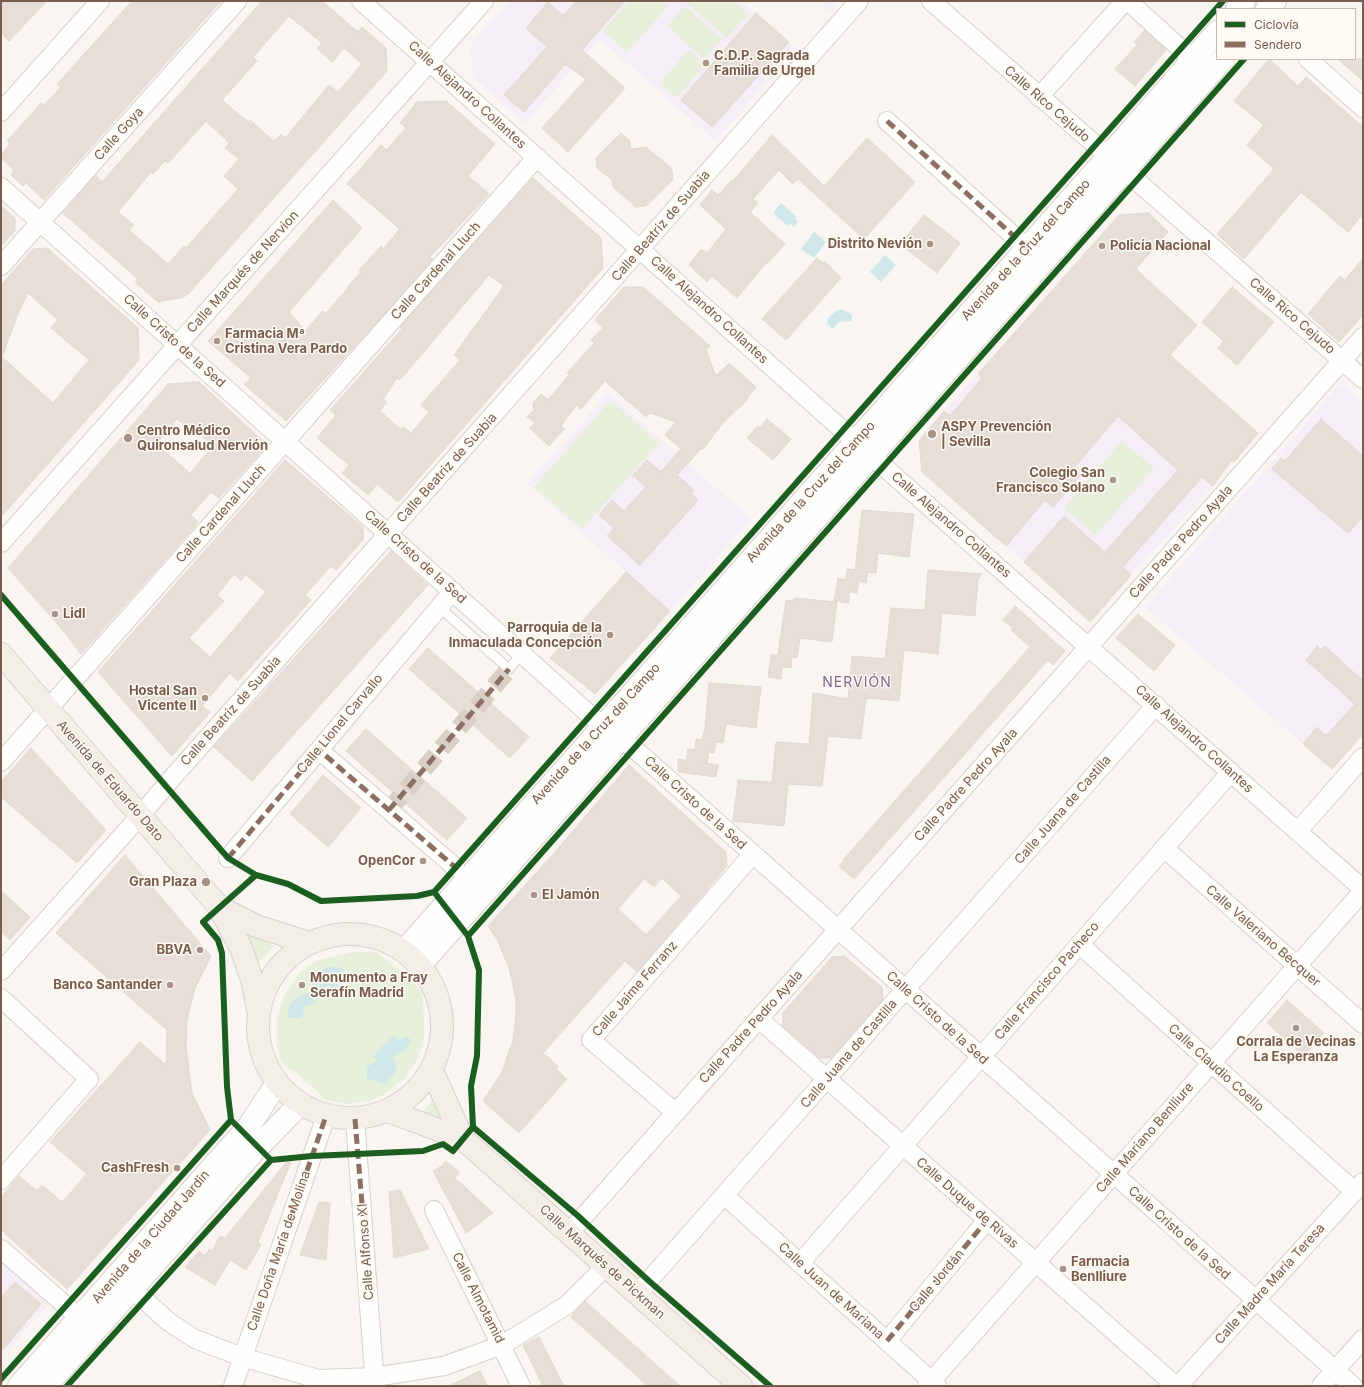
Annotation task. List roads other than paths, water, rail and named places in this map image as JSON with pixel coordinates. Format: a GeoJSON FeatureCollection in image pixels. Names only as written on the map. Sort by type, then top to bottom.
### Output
{"type":"FeatureCollection","features":[{"type":"Feature","properties":{"kind":"main road","name":"Avenida de la Cruz del Campo"},"geometry":{"type":"LineString","coordinates":[[412,958],[603,725],[864,448],[1116,164],[1193,60],[1216,33]]}},
{"type":"Feature","properties":{"kind":"main road","name":"Avenida de la Cruz del Campo"},"geometry":{"type":"LineString","coordinates":[[412,958],[620,738],[864,448],[1027,248],[1116,164],[1222,60]]}},
{"type":"Feature","properties":{"kind":"main road","name":"Avenida de Eduardo Dato"},"geometry":{"type":"LineString","coordinates":[[1,654],[219,907]]}},
{"type":"Feature","properties":{"kind":"main road"},"geometry":{"type":"LineString","coordinates":[[219,907],[256,926],[309,943]]}},
{"type":"Feature","properties":{"kind":"main road"},"geometry":{"type":"LineString","coordinates":[[219,907],[241,948],[253,983],[258,1011],[258,1037],[265,1063],[277,1083],[300,1104],[326,1116],[355,1119],[388,1111],[413,1094],[432,1071],[440,1048],[443,1033],[440,1002],[436,992],[412,958],[383,940],[360,934],[336,934],[309,943],[294,952],[280,965],[265,989],[258,1011]]}},
{"type":"Feature","properties":{"kind":"main road"},"geometry":{"type":"LineString","coordinates":[[432,1071],[463,1139]]}},
{"type":"Feature","properties":{"kind":"main road","name":"Avenida de la Ciudad Jardin"},"geometry":{"type":"LineString","coordinates":[[19,1386],[249,1126],[277,1083]]}},
{"type":"Feature","properties":{"kind":"main road","name":"Avenida de la Ciudad Jardin"},"geometry":{"type":"LineString","coordinates":[[46,1386],[255,1150],[300,1104]]}},
{"type":"Feature","properties":{"kind":"main road"},"geometry":{"type":"LineString","coordinates":[[388,1111],[463,1139]]}},
{"type":"Feature","properties":{"kind":"main road","name":"Calle Marqués de Pickman"},"geometry":{"type":"LineString","coordinates":[[463,1139],[637,1294],[731,1383]]}},
{"type":"Feature","properties":{"kind":"street"},"geometry":{"type":"LineString","coordinates":[[1,112],[100,1]]}},
{"type":"Feature","properties":{"kind":"street","name":"Calle Goya"},"geometry":{"type":"LineString","coordinates":[[1,266],[237,1]]}},
{"type":"Feature","properties":{"kind":"street","name":"Calle Alejandro Collantes"},"geometry":{"type":"LineString","coordinates":[[361,1],[1363,890]]}},
{"type":"Feature","properties":{"kind":"street","name":"Calle Marqués de Nervion"},"geometry":{"type":"LineString","coordinates":[[1,542],[484,1]]}},
{"type":"Feature","properties":{"kind":"street","name":"Calle Beatriz de Suabia"},"geometry":{"type":"LineString","coordinates":[[1,971],[140,816],[172,777],[860,1]]}},
{"type":"Feature","properties":{"kind":"street","name":"Calle Rico Cejudo"},"geometry":{"type":"LineString","coordinates":[[931,1],[1363,379]]}},
{"type":"Feature","properties":{"kind":"street"},"geometry":{"type":"LineString","coordinates":[[1039,97],[1125,1]]}},
{"type":"Feature","properties":{"kind":"street"},"geometry":{"type":"LineString","coordinates":[[1128,1],[1193,60]]}},
{"type":"Feature","properties":{"kind":"street"},"geometry":{"type":"LineString","coordinates":[[1309,60],[1363,108]]}},
{"type":"Feature","properties":{"kind":"street"},"geometry":{"type":"LineString","coordinates":[[887,121],[1027,248]]}},
{"type":"Feature","properties":{"kind":"street","name":"Calle Cardenal Lluch"},"geometry":{"type":"LineString","coordinates":[[1,762],[537,157]]}},
{"type":"Feature","properties":{"kind":"street","name":"Calle Cristo de la Sed"},"geometry":{"type":"LineString","coordinates":[[1,187],[389,533],[522,654],[753,854],[1353,1386]]}},
{"type":"Feature","properties":{"kind":"street","name":"Calle Padre Pedro Ayala"},"geometry":{"type":"LineString","coordinates":[[569,1233],[1363,337]]}},
{"type":"Feature","properties":{"kind":"street","name":"Calle Lionel Carvallo"},"geometry":{"type":"LineString","coordinates":[[228,858],[453,591]]}},
{"type":"Feature","properties":{"kind":"street","name":"Calle Juana de Castilla"},"geometry":{"type":"LineString","coordinates":[[637,1294],[1156,705]]}},
{"type":"Feature","properties":{"kind":"street"},"geometry":{"type":"LineString","coordinates":[[318,750],[455,868]]}},
{"type":"Feature","properties":{"kind":"street"},"geometry":{"type":"LineString","coordinates":[[1298,831],[1363,757]]}},
{"type":"Feature","properties":{"kind":"street","name":"Calle Francisco Pacheco"},"geometry":{"type":"LineString","coordinates":[[800,1263],[1231,772]]}},
{"type":"Feature","properties":{"kind":"street","name":"Calle Valeriano Becquer"},"geometry":{"type":"LineString","coordinates":[[1164,848],[1363,1024]]}},
{"type":"Feature","properties":{"kind":"street","name":"Calle Jaime Ferranz"},"geometry":{"type":"LineString","coordinates":[[676,1113],[591,1040],[753,854]]}},
{"type":"Feature","properties":{"kind":"street","name":"Calle Mariano Benlliure"},"geometry":{"type":"LineString","coordinates":[[932,1384],[1113,1174],[1363,890]]}},
{"type":"Feature","properties":{"kind":"street","name":"Calle Claudio Coello"},"geometry":{"type":"LineString","coordinates":[[1079,944],[1211,1063],[1359,1186]]}},
{"type":"Feature","properties":{"kind":"street"},"geometry":{"type":"LineString","coordinates":[[1,998],[90,1079],[1,1180]]}},
{"type":"Feature","properties":{"kind":"street","name":"Calle Duque de Rivas"},"geometry":{"type":"LineString","coordinates":[[759,1019],[1177,1386]]}},
{"type":"Feature","properties":{"kind":"street","name":"Calle Doña María de Molina"},"geometry":{"type":"LineString","coordinates":[[233,1386],[326,1116]]}},
{"type":"Feature","properties":{"kind":"street","name":"Calle Alfonso XI"},"geometry":{"type":"LineString","coordinates":[[355,1119],[375,1382]]}},
{"type":"Feature","properties":{"kind":"street","name":"Calle Madre María Teresa"},"geometry":{"type":"LineString","coordinates":[[1177,1386],[1359,1186]]}},
{"type":"Feature","properties":{"kind":"street","name":"Calle Juan de Mariana"},"geometry":{"type":"LineString","coordinates":[[724,1195],[887,1341],[932,1384]]}},
{"type":"Feature","properties":{"kind":"street","name":"Calle Almotamid"},"geometry":{"type":"LineString","coordinates":[[434,1210],[521,1386]]}},
{"type":"Feature","properties":{"kind":"street","name":"Calle Jordán"},"geometry":{"type":"LineString","coordinates":[[887,1341],[987,1220]]}},
{"type":"Feature","properties":{"kind":"street"},"geometry":{"type":"LineString","coordinates":[[1,1249],[80,1318]]}},
{"type":"Feature","properties":{"kind":"street"},"geometry":{"type":"LineString","coordinates":[[132,1289],[168,1322],[195,1338],[242,1357],[318,1379],[375,1382],[444,1366],[502,1345],[567,1305],[606,1266]]}},
{"type":"Feature","properties":{"kind":"street"},"geometry":{"type":"LineString","coordinates":[[1321,1386],[1363,1339]]}},
{"type":"Feature","properties":{"kind":"lane"},"geometry":{"type":"LineString","coordinates":[[439,608],[509,669],[522,654]]}},
{"type":"Feature","properties":{"kind":"water"},"geometry":{"type":"Polygon","coordinates":[[[781,203],[797,217],[795,219],[798,222],[794,227],[790,224],[788,226],[773,213],[781,203]]]}},
{"type":"Feature","properties":{"kind":"water"},"geometry":{"type":"Polygon","coordinates":[[[814,232],[826,242],[814,258],[801,249],[814,232]]]}},
{"type":"Feature","properties":{"kind":"water"},"geometry":{"type":"Polygon","coordinates":[[[885,255],[896,265],[881,282],[870,272],[885,255]]]}},
{"type":"Feature","properties":{"kind":"water"},"geometry":{"type":"Polygon","coordinates":[[[841,309],[850,313],[852,317],[851,321],[839,322],[833,329],[827,323],[828,318],[836,311],[841,309]]]}},
{"type":"Feature","properties":{"kind":"water"},"geometry":{"type":"Polygon","coordinates":[[[325,968],[343,968],[345,978],[331,996],[320,997],[311,1005],[305,1006],[302,1018],[288,1017],[288,1009],[294,999],[314,990],[315,984],[313,981],[315,975],[325,968]]]}},
{"type":"Feature","properties":{"kind":"water"},"geometry":{"type":"Polygon","coordinates":[[[394,1035],[400,1040],[406,1036],[410,1039],[410,1044],[405,1050],[392,1058],[396,1064],[395,1073],[386,1083],[381,1084],[374,1080],[367,1081],[367,1067],[377,1060],[374,1057],[376,1053],[394,1035]]]}},
{"type":"Feature","properties":{"kind":"tunnel"},"geometry":{"type":"LineString","coordinates":[[389,810],[509,669]]}},
{"type":"Feature","properties":{"kind":"place","name":"C.D.P. Sagrada Familia de Urgel"},"geometry":{"type":"Point","coordinates":[706,63]}},
{"type":"Feature","properties":{"kind":"place","name":"Distrito Nevión"},"geometry":{"type":"Point","coordinates":[930,244]}},
{"type":"Feature","properties":{"kind":"place","name":"Policía Nacional"},"geometry":{"type":"Point","coordinates":[1102,246]}},
{"type":"Feature","properties":{"kind":"place","name":"Farmacia Mª Cristina Vera Pardo"},"geometry":{"type":"Point","coordinates":[217,341]}},
{"type":"Feature","properties":{"kind":"place","name":"ASPY Prevención | Sevilla"},"geometry":{"type":"Point","coordinates":[932,434]}},
{"type":"Feature","properties":{"kind":"place","name":"Centro Médico Quironsalud Nervión"},"geometry":{"type":"Point","coordinates":[128,438]}},
{"type":"Feature","properties":{"kind":"place","name":"Colegio San Francisco Solano"},"geometry":{"type":"Point","coordinates":[1113,480]}},
{"type":"Feature","properties":{"kind":"place","name":"Lidl"},"geometry":{"type":"Point","coordinates":[55,614]}},
{"type":"Feature","properties":{"kind":"place","name":"Parroquia de la Inmaculada Concepción"},"geometry":{"type":"Point","coordinates":[610,635]}},
{"type":"Feature","properties":{"kind":"place","name":"Hostal San Vicente II"},"geometry":{"type":"Point","coordinates":[205,698]}},
{"type":"Feature","properties":{"kind":"place","name":"OpenCor"},"geometry":{"type":"Point","coordinates":[423,861]}},
{"type":"Feature","properties":{"kind":"place","name":"Gran Plaza"},"geometry":{"type":"Point","coordinates":[206,882]}},
{"type":"Feature","properties":{"kind":"place","name":"El Jamón"},"geometry":{"type":"Point","coordinates":[534,895]}},
{"type":"Feature","properties":{"kind":"place","name":"BBVA"},"geometry":{"type":"Point","coordinates":[200,950]}},
{"type":"Feature","properties":{"kind":"place","name":"Banco Santander"},"geometry":{"type":"Point","coordinates":[170,985]}},
{"type":"Feature","properties":{"kind":"place","name":"Monumento a Fray Serafín Madrid"},"geometry":{"type":"Point","coordinates":[302,985]}},
{"type":"Feature","properties":{"kind":"place","name":"Corrala de Vecinas La Esperanza"},"geometry":{"type":"Point","coordinates":[1296,1028]}},
{"type":"Feature","properties":{"kind":"place","name":"CashFresh"},"geometry":{"type":"Point","coordinates":[177,1168]}},
{"type":"Feature","properties":{"kind":"place","name":"Farmacia Benlliure"},"geometry":{"type":"Point","coordinates":[1063,1269]}},
{"type":"Feature","properties":{"kind":"district","name":"NERVIÓN"},"geometry":{"type":"Point","coordinates":[857,683]}}]}
